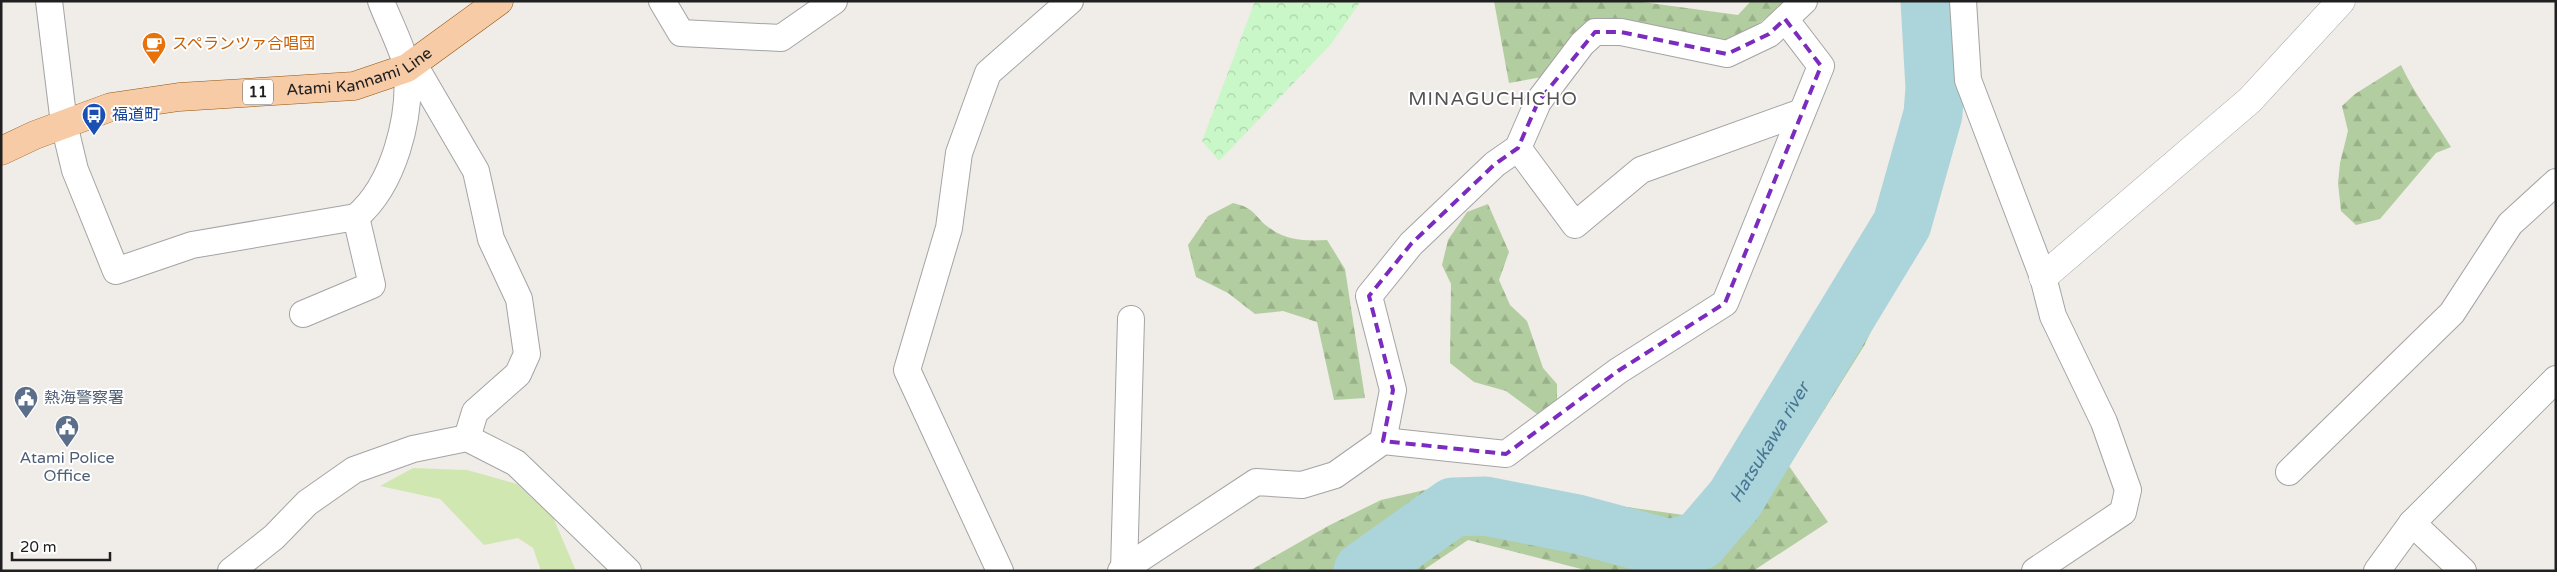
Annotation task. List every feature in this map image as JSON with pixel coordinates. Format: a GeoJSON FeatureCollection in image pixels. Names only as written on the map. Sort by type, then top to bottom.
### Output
{"type":"FeatureCollection","features":[{"type":"Feature","properties":{"kind":"main road","name":"Atami Kannami Line"},"geometry":{"type":"LineString","coordinates":[[1,150],[64,124],[111,108],[179,97],[354,86],[410,66],[499,1]]}},
{"type":"Feature","properties":{"kind":"street"},"geometry":{"type":"LineString","coordinates":[[49,1],[64,124],[75,170],[116,271],[192,245],[356,217],[370,205],[379,192],[404,127],[410,66]]}},
{"type":"Feature","properties":{"kind":"street"},"geometry":{"type":"LineString","coordinates":[[380,1],[410,66],[476,171],[491,240],[518,300],[527,354],[518,374],[475,412],[467,438]]}},
{"type":"Feature","properties":{"kind":"street"},"geometry":{"type":"LineString","coordinates":[[662,1],[681,33],[781,38],[834,1]]}},
{"type":"Feature","properties":{"kind":"street"},"geometry":{"type":"LineString","coordinates":[[1000,571],[907,370],[949,228],[959,153],[988,73],[1070,1]]}},
{"type":"Feature","properties":{"kind":"street"},"geometry":{"type":"LineString","coordinates":[[1383,441],[1393,390],[1369,296],[1411,244],[1495,164],[1518,148],[1538,102],[1582,44],[1595,32],[1621,32],[1727,54],[1769,34],[1804,1]]}},
{"type":"Feature","properties":{"kind":"street"},"geometry":{"type":"LineString","coordinates":[[1963,1],[1968,80],[2042,277],[2053,316],[2104,422],[2128,490],[2122,512],[2035,571]]}},
{"type":"Feature","properties":{"kind":"street"},"geometry":{"type":"LineString","coordinates":[[2042,277],[2250,100],[2341,1]]}},
{"type":"Feature","properties":{"kind":"street"},"geometry":{"type":"LineString","coordinates":[[1123,570],[1256,482],[1302,485],[1335,475],[1383,441],[1506,454],[1618,371],[1725,302],[1821,66],[1785,19]]}},
{"type":"Feature","properties":{"kind":"street"},"geometry":{"type":"LineString","coordinates":[[1518,148],[1575,225],[1641,170],[1802,112]]}},
{"type":"Feature","properties":{"kind":"street"},"geometry":{"type":"LineString","coordinates":[[2289,472],[2452,313],[2510,224],[2556,182]]}},
{"type":"Feature","properties":{"kind":"street"},"geometry":{"type":"LineString","coordinates":[[303,314],[372,285],[356,217]]}},
{"type":"Feature","properties":{"kind":"street"},"geometry":{"type":"LineString","coordinates":[[1123,570],[1131,319]]}},
{"type":"Feature","properties":{"kind":"street"},"geometry":{"type":"LineString","coordinates":[[2377,571],[2412,523],[2556,379]]}},
{"type":"Feature","properties":{"kind":"street"},"geometry":{"type":"LineString","coordinates":[[232,571],[274,536],[307,503],[354,470],[413,449],[467,438],[516,463],[628,571]]}},
{"type":"Feature","properties":{"kind":"street"},"geometry":{"type":"LineString","coordinates":[[2412,523],[2463,571]]}},
{"type":"Feature","properties":{"kind":"highlighted area"},"geometry":{"type":"Polygon","coordinates":[[[1785,19],[1821,66],[1725,303],[1618,371],[1506,454],[1383,441],[1393,390],[1369,296],[1411,244],[1495,164],[1518,148],[1538,102],[1595,32],[1621,32],[1727,54],[1769,34],[1785,19]]]}},
{"type":"Feature","properties":{"kind":"green space"},"geometry":{"type":"Polygon","coordinates":[[[1255,1],[1361,1],[1331,44],[1219,161],[1202,141],[1255,1]]]}},
{"type":"Feature","properties":{"kind":"green space"},"geometry":{"type":"Polygon","coordinates":[[[1494,1],[1635,1],[1738,15],[1751,1],[1788,1],[1725,49],[1600,32],[1542,77],[1509,83],[1494,1]]]}},
{"type":"Feature","properties":{"kind":"green space"},"geometry":{"type":"Polygon","coordinates":[[[2401,65],[2418,97],[2451,147],[2436,153],[2380,219],[2356,225],[2341,211],[2338,183],[2340,163],[2348,131],[2342,106],[2355,94],[2401,65]]]}},
{"type":"Feature","properties":{"kind":"green space"},"geometry":{"type":"Polygon","coordinates":[[[1912,93],[1941,115],[1935,166],[1920,231],[1864,346],[1789,466],[1828,522],[1753,571],[1589,571],[1468,540],[1422,571],[1249,571],[1328,526],[1381,500],[1473,479],[1548,496],[1691,516],[1746,444],[1815,325],[1848,283],[1881,221],[1912,93]]]}},
{"type":"Feature","properties":{"kind":"green space"},"geometry":{"type":"Polygon","coordinates":[[[1233,203],[1247,208],[1265,225],[1284,236],[1305,240],[1327,240],[1345,269],[1365,398],[1334,400],[1317,322],[1283,311],[1255,314],[1228,293],[1196,277],[1188,245],[1208,216],[1233,203]]]}},
{"type":"Feature","properties":{"kind":"green space"},"geometry":{"type":"Polygon","coordinates":[[[1488,204],[1509,252],[1499,280],[1510,305],[1527,321],[1543,368],[1557,384],[1557,404],[1537,414],[1506,391],[1474,382],[1450,363],[1451,284],[1442,265],[1448,240],[1467,212],[1488,204]]]}},
{"type":"Feature","properties":{"kind":"green space"},"geometry":{"type":"Polygon","coordinates":[[[413,468],[467,470],[517,484],[553,517],[576,571],[541,571],[533,548],[518,538],[484,545],[440,499],[380,486],[413,468]]]}},
{"type":"Feature","properties":{"kind":"water"},"geometry":{"type":"Polygon","coordinates":[[[1921,1],[1935,1],[1941,115],[1928,100],[1921,1]]]}},
{"type":"Feature","properties":{"kind":"waterway","name":"Hatsukawa river"},"geometry":{"type":"LineString","coordinates":[[1363,571],[1453,507],[1485,506],[1577,524],[1670,549],[1699,541],[1735,499],[1902,224],[1933,114],[1935,88],[1930,1]]}},
{"type":"Feature","properties":{"kind":"place","name":"スペランツァ合唱団"},"geometry":{"type":"Point","coordinates":[154,65]}},
{"type":"Feature","properties":{"kind":"place","name":"福道町"},"geometry":{"type":"Point","coordinates":[94,136]}},
{"type":"Feature","properties":{"kind":"place","name":"熱海警察署"},"geometry":{"type":"Point","coordinates":[26,419]}},
{"type":"Feature","properties":{"kind":"place","name":"Atami Police Office"},"geometry":{"type":"Point","coordinates":[67,448]}},
{"type":"Feature","properties":{"kind":"district","name":"MINAGUCHICHO"},"geometry":{"type":"Point","coordinates":[1493,99]}}]}
